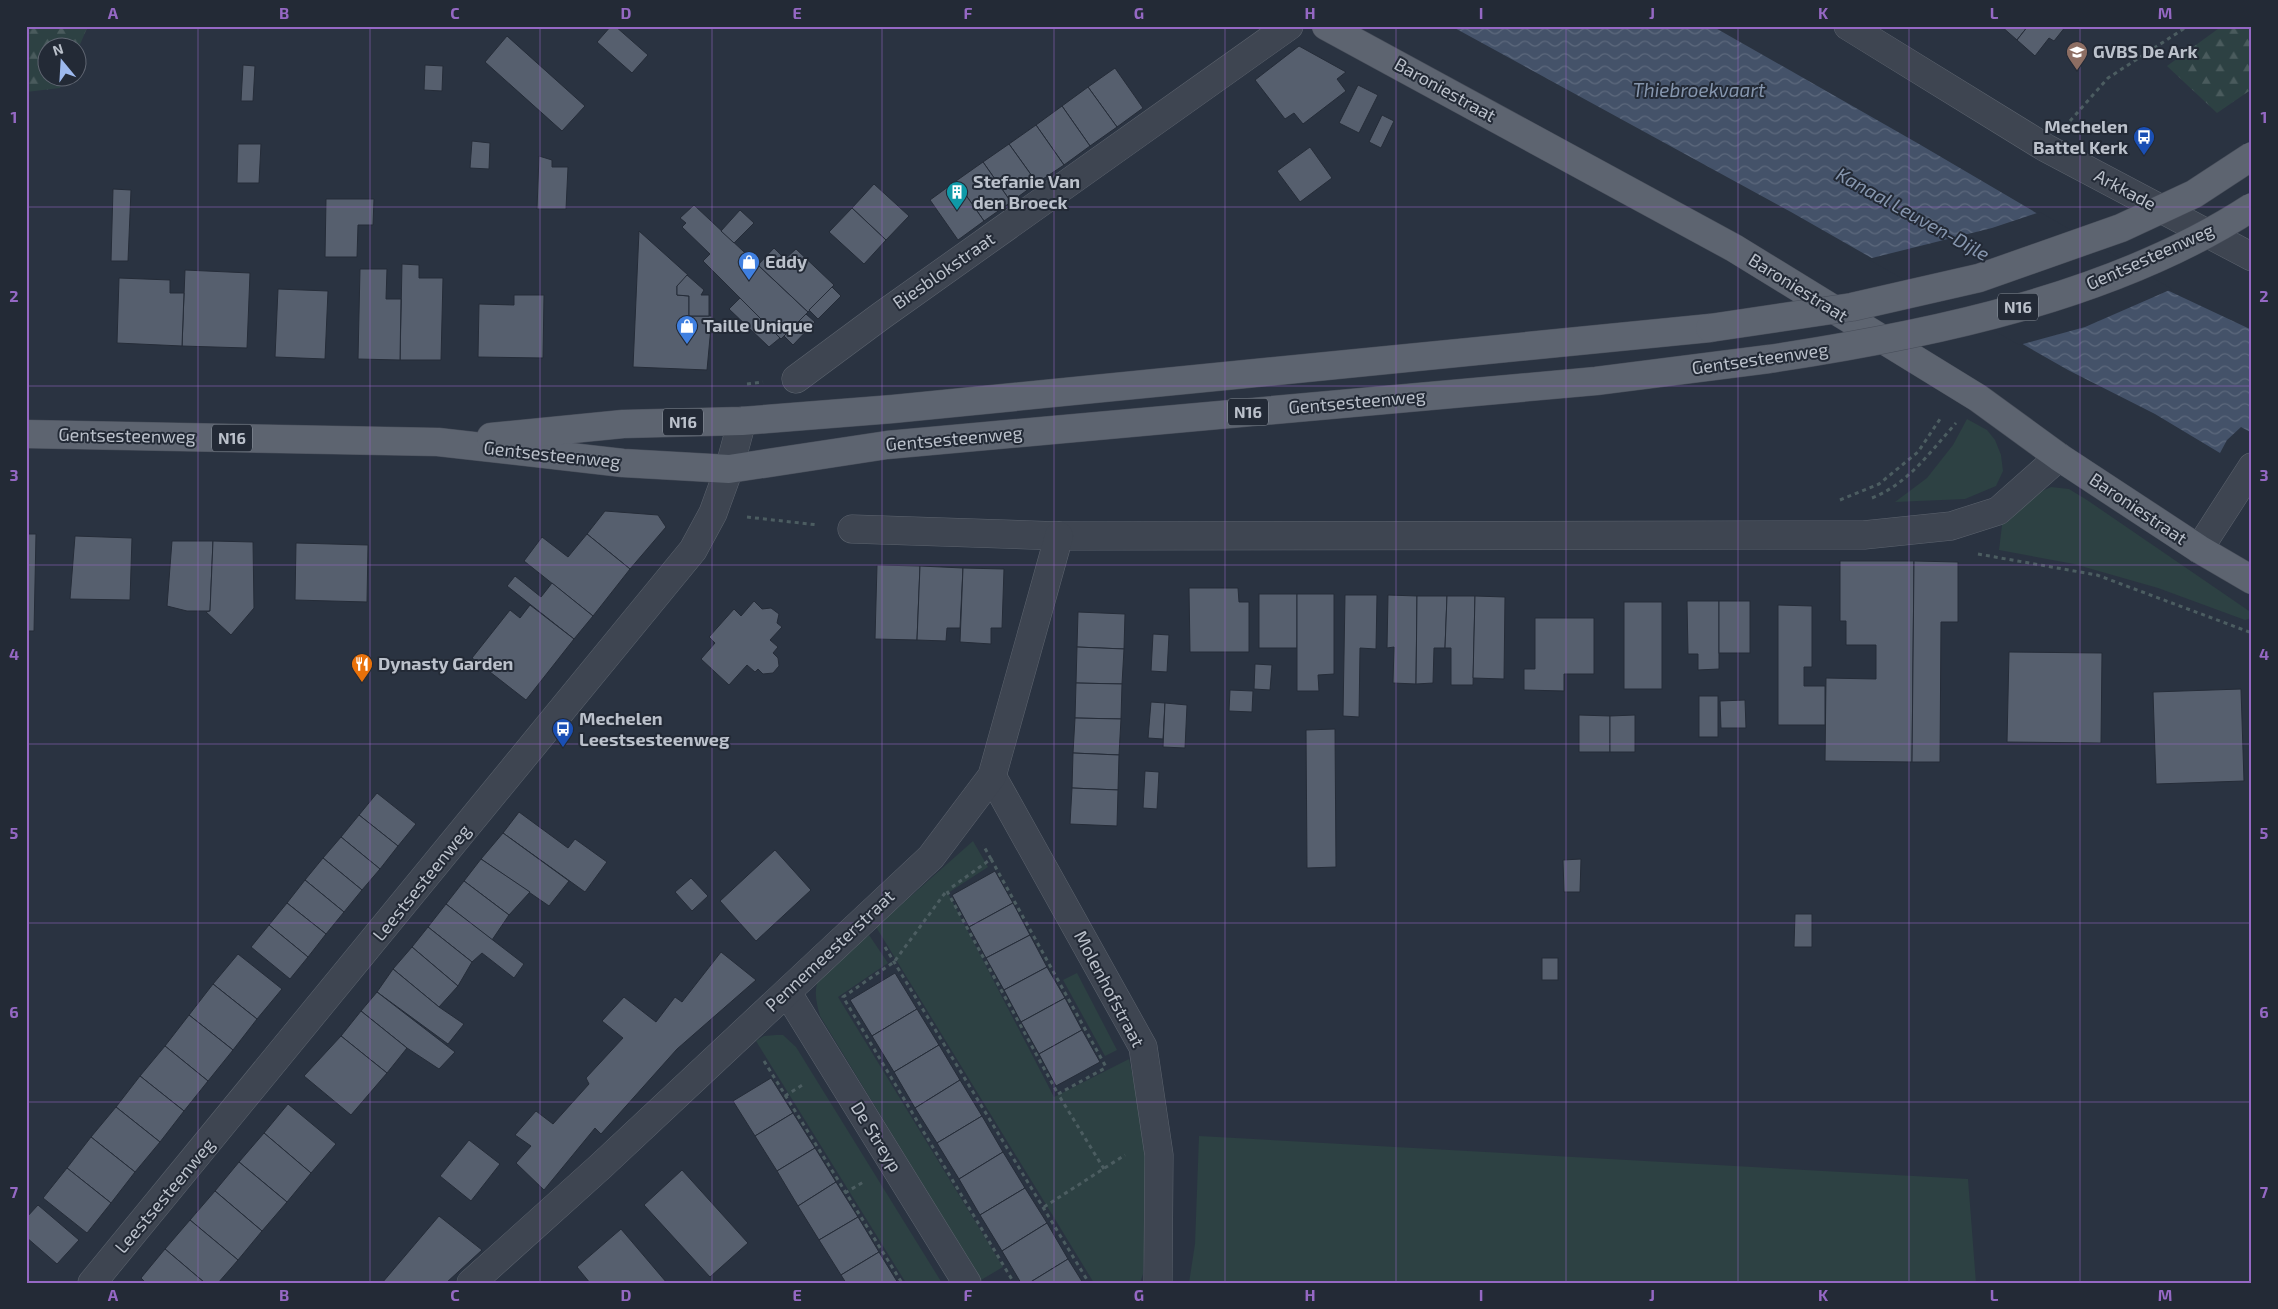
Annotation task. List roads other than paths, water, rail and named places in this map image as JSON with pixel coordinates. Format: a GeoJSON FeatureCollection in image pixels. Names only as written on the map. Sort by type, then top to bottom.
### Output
{"type":"FeatureCollection","features":[{"type":"Feature","properties":{"kind":"main road","name":"Baroniestraat"},"geometry":{"type":"LineString","coordinates":[[1326,26],[1734,248],[1968,393],[2059,457],[2198,549],[2252,580]]}},
{"type":"Feature","properties":{"kind":"main road","name":"Gentsesteenweg"},"geometry":{"type":"LineString","coordinates":[[438,442],[623,424],[742,421],[903,408],[1710,328],[1852,307],[1979,278],[2121,228],[2194,194],[2252,156]]}},
{"type":"Feature","properties":{"kind":"main road","name":"Gentsesteenweg"},"geometry":{"type":"LineString","coordinates":[[26,434],[438,442],[623,463],[728,469],[887,445],[1596,381],[1862,345],[1934,330],[2088,285],[2153,259],[2230,222],[2252,207]]}},
{"type":"Feature","properties":{"kind":"street","name":"Biesblokstraat"},"geometry":{"type":"LineString","coordinates":[[796,379],[889,310],[1289,26]]}},
{"type":"Feature","properties":{"kind":"street","name":"Arkkade"},"geometry":{"type":"LineString","coordinates":[[1848,26],[2046,148],[2252,257]]}},
{"type":"Feature","properties":{"kind":"street","name":"Leestsesteenweg"},"geometry":{"type":"LineString","coordinates":[[92,1283],[693,550],[713,513],[742,421]]}},
{"type":"Feature","properties":{"kind":"street"},"geometry":{"type":"LineString","coordinates":[[852,529],[1060,536],[1864,535],[1950,526],[1998,511],[2059,457]]}},
{"type":"Feature","properties":{"kind":"street"},"geometry":{"type":"LineString","coordinates":[[2198,549],[2252,467]]}},
{"type":"Feature","properties":{"kind":"street","name":"Pennemeesterstraat"},"geometry":{"type":"LineString","coordinates":[[471,1283],[601,1166],[931,857],[992,776],[1060,536]]}},
{"type":"Feature","properties":{"kind":"street","name":"Molenhofstraat"},"geometry":{"type":"LineString","coordinates":[[992,776],[1143,1047],[1159,1155],[1158,1283]]}},
{"type":"Feature","properties":{"kind":"street","name":"De Streyp"},"geometry":{"type":"LineString","coordinates":[[787,992],[967,1283]]}},
{"type":"Feature","properties":{"kind":"water","name":"Thiebroekvaart"},"geometry":{"type":"Polygon","coordinates":[[[1451,26],[1712,26],[1919,144],[2169,291],[2252,330],[2252,433],[2241,427],[2227,440],[2220,453],[2155,414],[2068,370],[1791,212],[1451,26]]]}},
{"type":"Feature","properties":{"kind":"place","name":"GVBS De Ark"},"geometry":{"type":"Point","coordinates":[2077,71]}},
{"type":"Feature","properties":{"kind":"place","name":"Mechelen Battel Kerk"},"geometry":{"type":"Point","coordinates":[2144,156]}},
{"type":"Feature","properties":{"kind":"place","name":"Stefanie Van den Broeck"},"geometry":{"type":"Point","coordinates":[957,211]}},
{"type":"Feature","properties":{"kind":"place","name":"Eddy"},"geometry":{"type":"Point","coordinates":[749,281]}},
{"type":"Feature","properties":{"kind":"place","name":"Taille Unique"},"geometry":{"type":"Point","coordinates":[687,345]}},
{"type":"Feature","properties":{"kind":"place","name":"Dynasty Garden"},"geometry":{"type":"Point","coordinates":[362,683]}},
{"type":"Feature","properties":{"kind":"place","name":"Mechelen Leestsesteenweg"},"geometry":{"type":"Point","coordinates":[563,748]}},
{"type":"Feature","properties":{"kind":"water label","name":"Kanaal Leuven-Dijle"},"geometry":{"type":"Point","coordinates":[1913,214]}}]}
